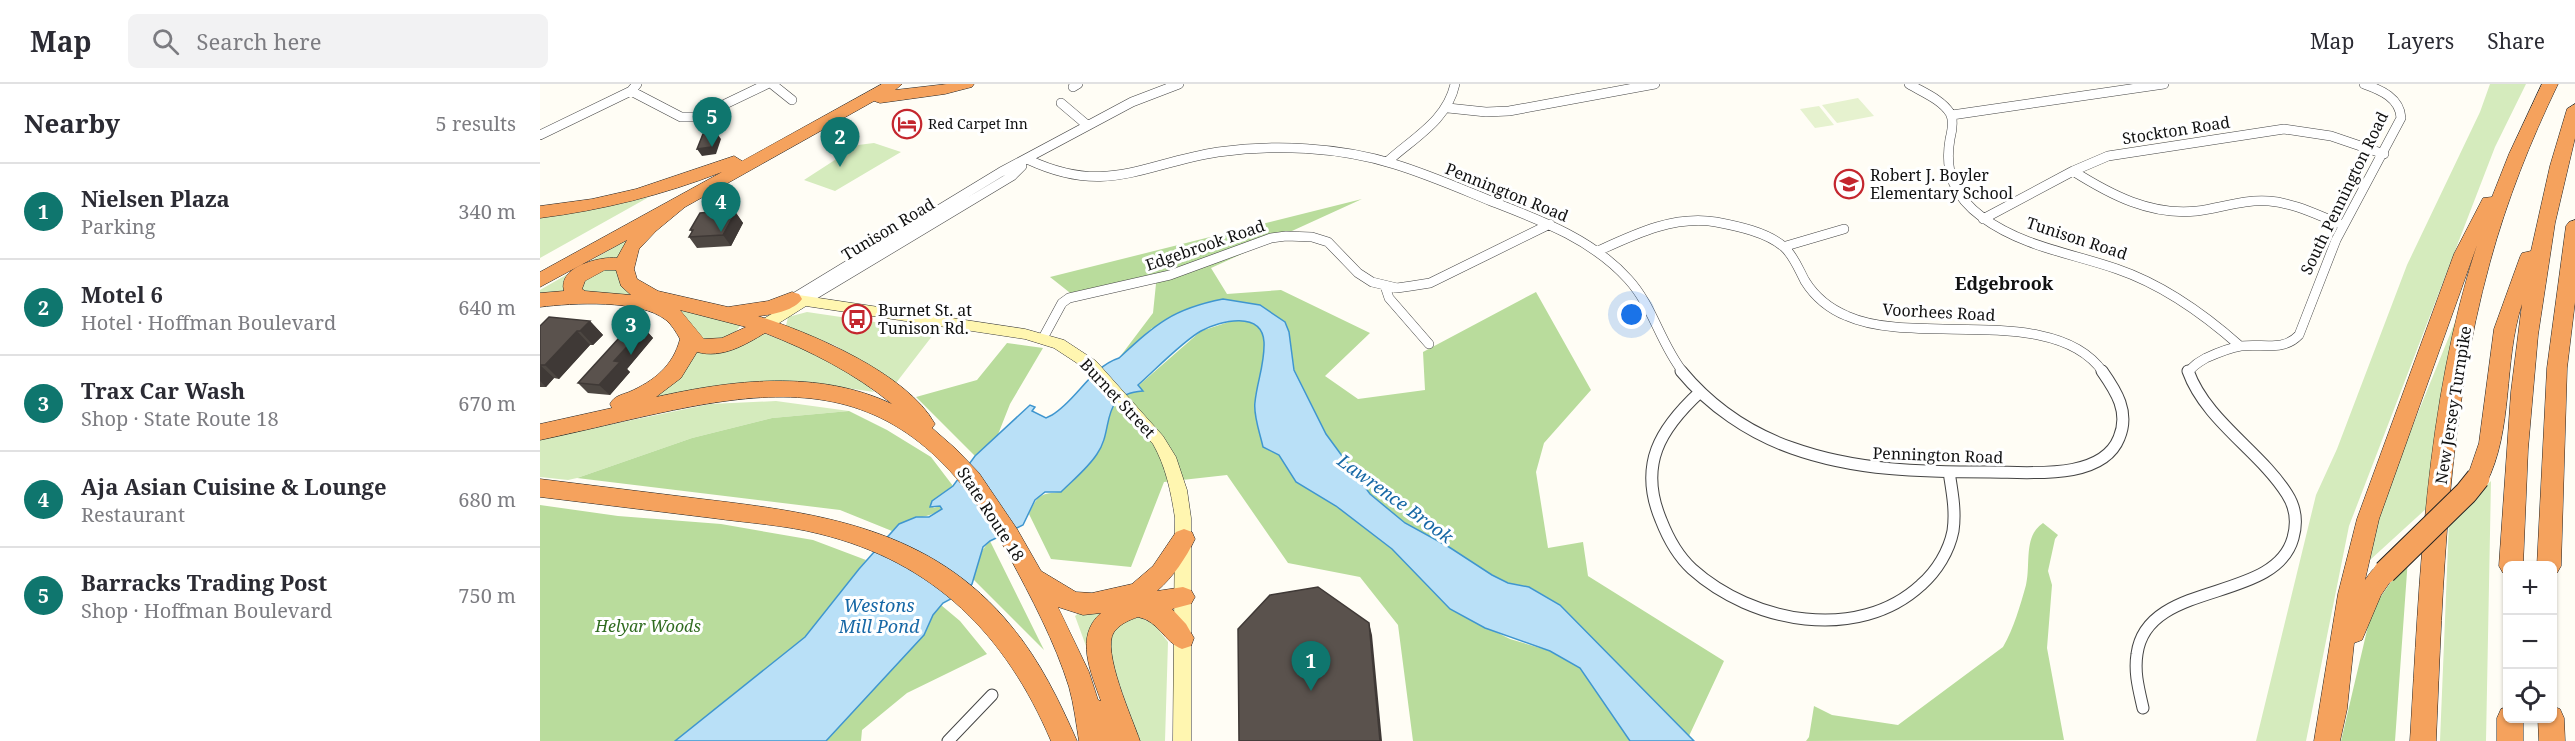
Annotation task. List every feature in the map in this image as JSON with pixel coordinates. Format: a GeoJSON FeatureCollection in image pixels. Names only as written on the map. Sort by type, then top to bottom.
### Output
{"type":"FeatureCollection","features":[{"type":"Feature","properties":{"kind":"highway"},"geometry":{"type":"LineString","coordinates":[[540,269],[873,84]]}},
{"type":"Feature","properties":{"kind":"highway"},"geometry":{"type":"LineString","coordinates":[[540,280],[894,84]]}},
{"type":"Feature","properties":{"kind":"highway"},"geometry":{"type":"LineString","coordinates":[[930,84],[953,84]]}},
{"type":"Feature","properties":{"kind":"highway"},"geometry":{"type":"LineString","coordinates":[[854,107],[896,94],[938,91],[966,84]]}},
{"type":"Feature","properties":{"kind":"highway","name":"New Jersey Turnpike"},"geometry":{"type":"LineString","coordinates":[[2423,741],[2435,542],[2452,395],[2471,297],[2487,239],[2501,196],[2536,111],[2550,84]]}},
{"type":"Feature","properties":{"kind":"highway"},"geometry":{"type":"LineString","coordinates":[[2329,732],[2353,632],[2372,590],[2385,572],[2466,493],[2478,478],[2490,443],[2501,351],[2509,309],[2547,209],[2575,109]]}},
{"type":"Feature","properties":{"kind":"highway"},"geometry":{"type":"LineString","coordinates":[[2329,732],[2340,650],[2358,552],[2368,519],[2463,254],[2536,111]]}},
{"type":"Feature","properties":{"kind":"highway"},"geometry":{"type":"LineString","coordinates":[[540,212],[594,205],[637,196],[676,184],[734,161]]}},
{"type":"Feature","properties":{"kind":"highway"},"geometry":{"type":"LineString","coordinates":[[679,203],[636,242],[628,253],[624,266],[628,281],[640,292],[725,313],[821,349],[874,380],[912,409],[945,450]]}},
{"type":"Feature","properties":{"kind":"highway"},"geometry":{"type":"LineString","coordinates":[[2511,561],[2524,358],[2530,302],[2547,209]]}},
{"type":"Feature","properties":{"kind":"highway"},"geometry":{"type":"LineString","coordinates":[[2549,561],[2557,368],[2575,225]]}},
{"type":"Feature","properties":{"kind":"highway"},"geometry":{"type":"LineString","coordinates":[[580,297],[571,288],[580,274],[604,264],[624,266]]}},
{"type":"Feature","properties":{"kind":"highway"},"geometry":{"type":"LineString","coordinates":[[540,300],[580,297],[657,308],[676,318],[690,339],[700,345],[717,346],[763,326]]}},
{"type":"Feature","properties":{"kind":"highway"},"geometry":{"type":"LineString","coordinates":[[725,313],[766,309],[798,300]]}},
{"type":"Feature","properties":{"kind":"highway"},"geometry":{"type":"LineString","coordinates":[[540,424],[621,404],[656,387],[680,366],[686,355],[690,339]]}},
{"type":"Feature","properties":{"kind":"highway","name":"State Route 18"},"geometry":{"type":"LineString","coordinates":[[540,432],[721,393],[793,390],[837,395],[875,406],[906,421],[945,450],[985,499],[1025,566],[1082,688],[1092,741]]}},
{"type":"Feature","properties":{"kind":"highway"},"geometry":{"type":"LineString","coordinates":[[540,488],[775,517],[833,528],[879,543],[924,565],[951,583],[984,611],[1028,666],[1044,695],[1064,741]]}},
{"type":"Feature","properties":{"kind":"highway"},"geometry":{"type":"LineString","coordinates":[[540,497],[582,493]]}},
{"type":"Feature","properties":{"kind":"highway"},"geometry":{"type":"LineString","coordinates":[[1127,741],[1098,657],[1096,641],[1107,621],[1137,600],[1161,573],[1184,539]]}},
{"type":"Feature","properties":{"kind":"highway"},"geometry":{"type":"LineString","coordinates":[[1025,566],[1062,599],[1078,606],[1137,600],[1183,591]]}},
{"type":"Feature","properties":{"kind":"highway"},"geometry":{"type":"LineString","coordinates":[[1137,600],[1160,614],[1182,638]]}},
{"type":"Feature","properties":{"kind":"highway"},"geometry":{"type":"LineString","coordinates":[[1082,688],[1109,741]]}},
{"type":"Feature","properties":{"kind":"highway"},"geometry":{"type":"LineString","coordinates":[[2510,723],[2510,741]]}},
{"type":"Feature","properties":{"kind":"highway"},"geometry":{"type":"LineString","coordinates":[[2551,723],[2552,741]]}},
{"type":"Feature","properties":{"kind":"street"},"geometry":{"type":"LineString","coordinates":[[540,135],[631,92],[637,84]]}},
{"type":"Feature","properties":{"kind":"street"},"geometry":{"type":"LineString","coordinates":[[631,92],[681,117],[698,117],[766,84]]}},
{"type":"Feature","properties":{"kind":"street"},"geometry":{"type":"LineString","coordinates":[[772,84],[792,100]]}},
{"type":"Feature","properties":{"kind":"street","name":"Tunison Road"},"geometry":{"type":"LineString","coordinates":[[763,326],[798,300],[900,238],[1012,176],[1029,160],[1087,124],[1135,99],[1179,84]]}},
{"type":"Feature","properties":{"kind":"street"},"geometry":{"type":"LineString","coordinates":[[1386,162],[1448,108],[1455,84]]}},
{"type":"Feature","properties":{"kind":"street"},"geometry":{"type":"LineString","coordinates":[[1448,108],[1486,112],[1509,111],[1655,84]]}},
{"type":"Feature","properties":{"kind":"street"},"geometry":{"type":"LineString","coordinates":[[1909,84],[1940,103],[1952,115],[2164,84]]}},
{"type":"Feature","properties":{"kind":"street","name":"South Pennington Road"},"geometry":{"type":"LineString","coordinates":[[2144,708],[2136,685],[2134,666],[2138,647],[2155,618],[2173,607],[2270,571],[2284,558],[2294,535],[2297,522],[2294,508],[2287,494],[2200,396],[2188,377],[2188,371],[2191,367],[2240,346],[2287,345],[2295,341],[2343,225],[2384,154],[2402,112],[2393,99],[2364,84]]}},
{"type":"Feature","properties":{"kind":"street"},"geometry":{"type":"LineString","coordinates":[[1061,103],[1087,124]]}},
{"type":"Feature","properties":{"kind":"street","name":"Tunison Road"},"geometry":{"type":"LineString","coordinates":[[1952,115],[1953,125],[1947,161],[1950,181],[1961,199],[1983,219],[2031,243],[2120,270],[2148,282],[2196,310],[2240,346]]}},
{"type":"Feature","properties":{"kind":"street","name":"Stockton Road"},"geometry":{"type":"LineString","coordinates":[[1983,219],[2073,171],[2108,156],[2284,129],[2331,136],[2384,154]]}},
{"type":"Feature","properties":{"kind":"street","name":"Pennington Road"},"geometry":{"type":"LineString","coordinates":[[1029,160],[1061,174],[1096,178],[1233,150],[1330,153],[1386,162],[1550,224],[1598,251],[1634,286],[1653,316],[1666,348],[1700,392],[1727,415],[1784,446],[1867,468],[1949,472],[2058,471],[2096,462],[2108,454],[2118,442],[2123,413],[2119,397]]}},
{"type":"Feature","properties":{"kind":"street"},"geometry":{"type":"LineString","coordinates":[[2073,171],[2121,200],[2151,209],[2184,212],[2246,202],[2269,201],[2298,207],[2343,225]]}},
{"type":"Feature","properties":{"kind":"street"},"geometry":{"type":"LineString","coordinates":[[1598,251],[1646,229],[1669,222],[1691,219],[1737,226],[1786,246],[1845,229]]}},
{"type":"Feature","properties":{"kind":"street","name":"Edgebrook Road"},"geometry":{"type":"LineString","coordinates":[[1043,338],[1062,303],[1069,298],[1170,276],[1271,238],[1312,237],[1328,242],[1358,273],[1372,282],[1384,286],[1404,287],[1430,283],[1550,224]]}},
{"type":"Feature","properties":{"kind":"street","name":"Voorhees Road"},"geometry":{"type":"LineString","coordinates":[[1786,246],[1815,294],[1826,304],[1850,317],[1882,326],[2010,331],[2044,338],[2063,344],[2097,365],[2107,376],[2119,397]]}},
{"type":"Feature","properties":{"kind":"street"},"geometry":{"type":"LineString","coordinates":[[1384,286],[1389,298],[1429,344]]}},
{"type":"Feature","properties":{"kind":"street","name":"Burnet Street"},"geometry":{"type":"LineString","coordinates":[[798,300],[1043,338],[1076,353],[1096,371],[1158,440],[1168,457],[1179,490],[1184,539],[1182,741]]}},
{"type":"Feature","properties":{"kind":"street"},"geometry":{"type":"LineString","coordinates":[[1700,392],[1675,415],[1658,443],[1650,476],[1656,508],[1675,549],[1692,568],[1712,584],[1768,611],[1798,618],[1829,620],[1855,617],[1883,609],[1926,582],[1938,568],[1953,533],[1956,514],[1955,494],[1949,472]]}},
{"type":"Feature","properties":{"kind":"street"},"geometry":{"type":"LineString","coordinates":[[948,741],[992,695]]}},
{"type":"Feature","properties":{"kind":"green space"},"geometry":{"type":"Polygon","coordinates":[[[2490,84],[2526,84],[2495,147],[2349,526],[2306,741],[2256,741],[2316,495],[2337,449],[2407,265],[2480,112],[2490,84]]]}},
{"type":"Feature","properties":{"kind":"green space"},"geometry":{"type":"Polygon","coordinates":[[[1858,98],[1874,116],[1837,123],[1822,105],[1858,98]]]}},
{"type":"Feature","properties":{"kind":"green space"},"geometry":{"type":"Polygon","coordinates":[[[1819,106],[1834,125],[1815,128],[1800,109],[1819,106]]]}},
{"type":"Feature","properties":{"kind":"green space"},"geometry":{"type":"Polygon","coordinates":[[[874,143],[901,152],[835,191],[804,180],[858,145],[874,143]]]}},
{"type":"Feature","properties":{"kind":"green space"},"geometry":{"type":"Polygon","coordinates":[[[649,197],[540,258],[540,217],[649,197]]]}},
{"type":"Feature","properties":{"kind":"green space"},"geometry":{"type":"Polygon","coordinates":[[[1362,199],[1211,268],[1227,294],[1281,290],[1370,333],[1325,376],[1358,399],[1425,390],[1423,352],[1536,292],[1591,390],[1544,443],[1536,472],[1548,548],[1583,542],[1588,576],[1724,661],[1689,736],[1560,605],[1530,587],[1508,583],[1492,575],[1449,547],[1405,523],[1370,494],[1326,434],[1294,369],[1289,332],[1285,322],[1260,305],[1152,328],[1119,358],[1153,313],[1157,274],[1074,296],[1050,277],[1362,199]]]}},
{"type":"Feature","properties":{"kind":"green space"},"geometry":{"type":"Polygon","coordinates":[[[639,233],[620,260],[615,260],[567,293],[540,296],[540,290],[639,233]]]}},
{"type":"Feature","properties":{"kind":"green space"},"geometry":{"type":"Polygon","coordinates":[[[616,269],[637,298],[583,293],[578,284],[596,270],[616,269]]]}},
{"type":"Feature","properties":{"kind":"green space"},"geometry":{"type":"Polygon","coordinates":[[[671,307],[732,321],[740,326],[729,337],[705,342],[671,307]]]}},
{"type":"Feature","properties":{"kind":"green space"},"geometry":{"type":"Polygon","coordinates":[[[807,312],[936,331],[896,383],[836,346],[786,326],[788,317],[807,312]]]}},
{"type":"Feature","properties":{"kind":"green space"},"geometry":{"type":"Polygon","coordinates":[[[1238,319],[1256,324],[1262,330],[1265,340],[1255,405],[1263,447],[1279,455],[1296,482],[1336,506],[1392,549],[1450,609],[1510,639],[1550,651],[1580,668],[1630,741],[1413,741],[1398,625],[1360,577],[1288,563],[1227,475],[1164,482],[1131,567],[1051,559],[1029,514],[1035,502],[1040,496],[1061,492],[1085,469],[1102,444],[1109,414],[1119,399],[1128,393],[1142,390],[1138,386],[1201,331],[1238,319]]]}},
{"type":"Feature","properties":{"kind":"green space"},"geometry":{"type":"Polygon","coordinates":[[[2455,322],[2428,507],[2370,560],[2382,501],[2455,322]]]}},
{"type":"Feature","properties":{"kind":"green space"},"geometry":{"type":"Polygon","coordinates":[[[760,332],[836,364],[863,381],[874,392],[798,381],[729,384],[616,408],[697,351],[760,332]]]}},
{"type":"Feature","properties":{"kind":"green space"},"geometry":{"type":"Polygon","coordinates":[[[1007,343],[1043,348],[1010,404],[997,437],[975,456],[916,397],[977,380],[1007,343]]]}},
{"type":"Feature","properties":{"kind":"green space"},"geometry":{"type":"Polygon","coordinates":[[[776,401],[849,411],[772,418],[692,438],[577,478],[568,480],[540,477],[540,439],[710,404],[776,401]]]}},
{"type":"Feature","properties":{"kind":"green space"},"geometry":{"type":"Polygon","coordinates":[[[849,411],[887,430],[931,457],[953,486],[933,508],[941,506],[942,509],[910,520],[892,531],[840,510],[577,478],[692,438],[772,418],[849,411]]]}},
{"type":"Feature","properties":{"kind":"green space"},"geometry":{"type":"Polygon","coordinates":[[[2491,481],[2486,741],[2440,741],[2449,522],[2491,481]]]}},
{"type":"Feature","properties":{"kind":"green space","name":"Helyar Woods"},"geometry":{"type":"Polygon","coordinates":[[[540,505],[618,516],[721,524],[813,540],[866,560],[805,637],[675,741],[540,741],[540,505]]]}},
{"type":"Feature","properties":{"kind":"green space"},"geometry":{"type":"Polygon","coordinates":[[[2043,523],[2058,535],[2055,539],[2048,571],[2052,585],[2047,648],[2064,740],[1806,741],[1809,737],[1814,706],[1832,715],[1898,725],[2003,647],[2014,625],[2026,585],[2030,543],[2033,535],[2043,523]]]}},
{"type":"Feature","properties":{"kind":"green space"},"geometry":{"type":"Polygon","coordinates":[[[990,541],[1044,650],[973,579],[981,554],[990,541]]]}},
{"type":"Feature","properties":{"kind":"green space"},"geometry":{"type":"Polygon","coordinates":[[[2408,558],[2395,741],[2341,741],[2372,609],[2408,558]]]}},
{"type":"Feature","properties":{"kind":"green space"},"geometry":{"type":"Polygon","coordinates":[[[941,605],[960,621],[987,654],[907,693],[862,730],[861,741],[826,741],[924,635],[933,615],[941,605]]]}},
{"type":"Feature","properties":{"kind":"green space"},"geometry":{"type":"Polygon","coordinates":[[[1110,608],[1094,624],[1086,646],[1075,616],[1079,613],[1110,608]]]}},
{"type":"Feature","properties":{"kind":"green space"},"geometry":{"type":"Polygon","coordinates":[[[1137,616],[1154,624],[1168,642],[1165,741],[1139,741],[1106,645],[1114,624],[1137,616]]]}},
{"type":"Feature","properties":{"kind":"water","name":"Westons Mill Pond"},"geometry":{"type":"Polygon","coordinates":[[[1223,299],[1260,305],[1285,322],[1289,332],[1294,370],[1326,434],[1370,494],[1405,523],[1449,547],[1492,575],[1508,583],[1529,587],[1560,605],[1694,741],[1630,741],[1580,668],[1550,651],[1485,628],[1450,609],[1392,549],[1336,506],[1296,482],[1279,455],[1263,447],[1256,418],[1256,395],[1263,357],[1262,332],[1248,322],[1229,321],[1201,331],[1177,349],[1138,385],[1143,391],[1119,399],[1113,406],[1102,444],[1089,464],[1061,492],[1045,492],[1035,500],[1023,525],[990,541],[983,547],[972,584],[962,593],[943,603],[933,615],[924,635],[826,741],[675,741],[805,637],[859,569],[899,524],[916,517],[929,517],[942,509],[940,506],[930,507],[932,501],[953,486],[975,456],[1030,405],[1035,407],[1032,411],[1046,418],[1052,415],[1061,409],[1100,369],[1119,358],[1166,319],[1190,308],[1223,299]]]}},
{"type":"Feature","properties":{"kind":"building"},"geometry":{"type":"Polygon","coordinates":[[[716,132],[711,147],[697,149],[703,134],[716,132]]]}},
{"type":"Feature","properties":{"kind":"building"},"geometry":{"type":"Polygon","coordinates":[[[734,210],[733,213],[735,213],[723,235],[689,237],[693,230],[690,230],[700,213],[734,210]]]}},
{"type":"Feature","properties":{"kind":"building"},"geometry":{"type":"Polygon","coordinates":[[[549,317],[590,321],[580,331],[577,331],[545,365],[540,365],[540,326],[549,317]]]}},
{"type":"Feature","properties":{"kind":"building"},"geometry":{"type":"Polygon","coordinates":[[[629,327],[644,328],[614,361],[620,362],[599,385],[578,383],[629,327]]]}},
{"type":"Feature","properties":{"kind":"building"},"geometry":{"type":"Polygon","coordinates":[[[1318,587],[1369,623],[1380,741],[1239,741],[1238,629],[1270,595],[1318,587]]]}},
{"type":"Feature","properties":{"kind":"place","name":"Red Carpet Inn"},"geometry":{"type":"Point","coordinates":[907,124]}},
{"type":"Feature","properties":{"kind":"place","name":"Barracks Trading Post"},"geometry":{"type":"Point","coordinates":[712,147]}},
{"type":"Feature","properties":{"kind":"place","name":"Motel 6"},"geometry":{"type":"Point","coordinates":[840,167]}},
{"type":"Feature","properties":{"kind":"place","name":"Robert J. Boyler Elementary School"},"geometry":{"type":"Point","coordinates":[1849,184]}},
{"type":"Feature","properties":{"kind":"place","name":"Aja Asian Cuisine & Lounge"},"geometry":{"type":"Point","coordinates":[721,232]}},
{"type":"Feature","properties":{"kind":"place","name":"Burnet St. at Tunison Rd."},"geometry":{"type":"Point","coordinates":[857,319]}},
{"type":"Feature","properties":{"kind":"place","name":"Trax Car Wash"},"geometry":{"type":"Point","coordinates":[631,355]}},
{"type":"Feature","properties":{"kind":"place","name":"Nielsen Plaza"},"geometry":{"type":"Point","coordinates":[1311,691]}},
{"type":"Feature","properties":{"kind":"district","name":"Edgebrook"},"geometry":{"type":"Point","coordinates":[2004,284]}},
{"type":"Feature","properties":{"kind":"water label","name":"Lawrence Brook"},"geometry":{"type":"Point","coordinates":[1395,499]}}]}
